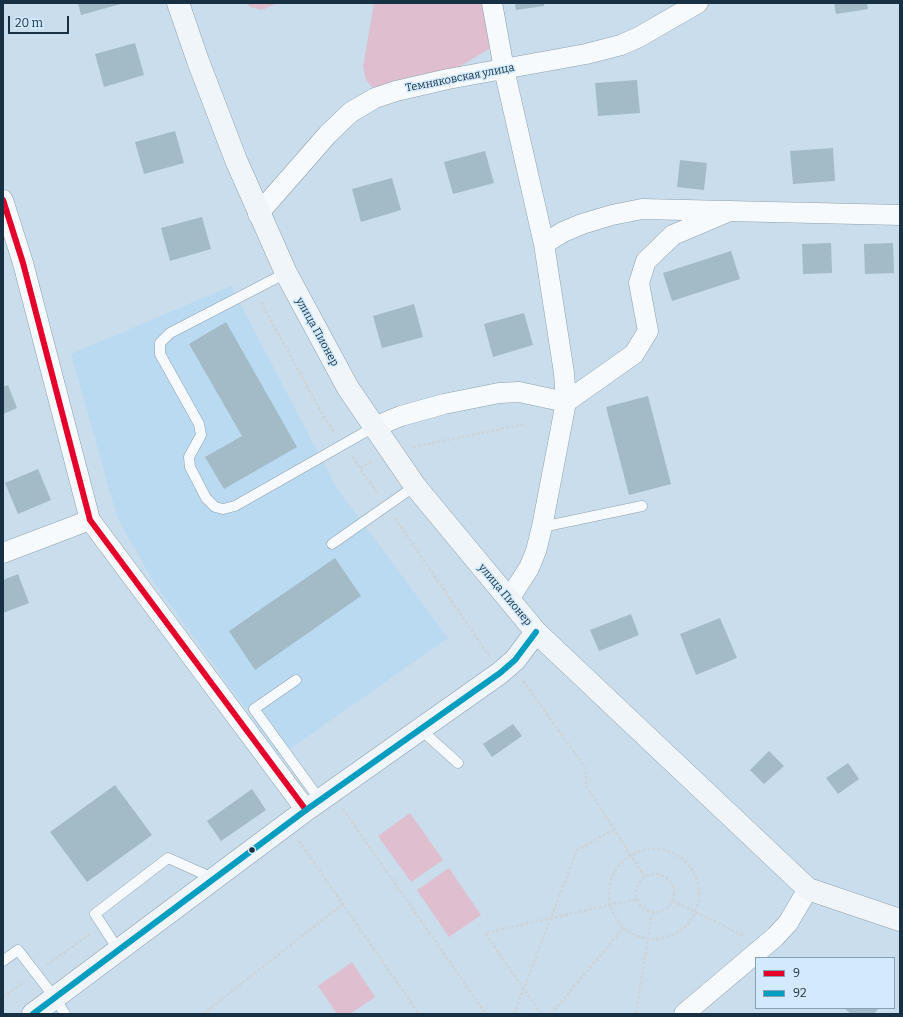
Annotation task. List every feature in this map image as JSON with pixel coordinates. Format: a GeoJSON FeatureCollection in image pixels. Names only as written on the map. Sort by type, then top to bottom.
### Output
{"type":"FeatureCollection","features":[{"type":"Feature","properties":{"kind":"street","name":"улица Пионер"},"geometry":{"type":"LineString","coordinates":[[33,1014],[60,1006],[119,951],[214,879],[313,805],[500,673],[515,660],[536,632],[415,486],[374,427],[341,375],[286,273],[258,214],[220,119],[178,3]]}},
{"type":"Feature","properties":{"kind":"street"},"geometry":{"type":"LineString","coordinates":[[492,3],[504,69],[544,244],[564,373],[566,402],[542,527],[529,568],[509,599]]}},
{"type":"Feature","properties":{"kind":"street","name":"Темняковская улица"},"geometry":{"type":"LineString","coordinates":[[258,214],[328,134],[351,112],[369,102],[396,91],[448,79],[586,54],[621,45],[686,11],[698,3]]}},
{"type":"Feature","properties":{"kind":"street"},"geometry":{"type":"LineString","coordinates":[[3,200],[23,263],[90,520],[313,805]]}},
{"type":"Feature","properties":{"kind":"street"},"geometry":{"type":"LineString","coordinates":[[544,244],[563,232],[582,224],[620,213],[642,209],[900,215]]}},
{"type":"Feature","properties":{"kind":"street"},"geometry":{"type":"LineString","coordinates":[[374,427],[401,416],[444,404],[499,393],[519,392],[566,402],[634,354],[648,331],[639,283],[646,261],[673,235],[727,212]]}},
{"type":"Feature","properties":{"kind":"street"},"geometry":{"type":"LineString","coordinates":[[3,553],[90,520]]}},
{"type":"Feature","properties":{"kind":"street"},"geometry":{"type":"LineString","coordinates":[[536,632],[808,889],[900,920]]}},
{"type":"Feature","properties":{"kind":"street"},"geometry":{"type":"LineString","coordinates":[[685,1014],[764,946],[788,922],[808,889]]}},
{"type":"Feature","properties":{"kind":"lane"},"geometry":{"type":"LineString","coordinates":[[286,273],[170,333],[160,343],[160,354],[199,424],[201,435],[189,457],[190,467],[206,498],[215,507],[223,509],[235,506],[374,427]]}},
{"type":"Feature","properties":{"kind":"lane"},"geometry":{"type":"LineString","coordinates":[[332,544],[415,486]]}},
{"type":"Feature","properties":{"kind":"lane"},"geometry":{"type":"LineString","coordinates":[[542,527],[642,506]]}},
{"type":"Feature","properties":{"kind":"lane"},"geometry":{"type":"LineString","coordinates":[[296,680],[254,709],[313,805]]}},
{"type":"Feature","properties":{"kind":"lane"},"geometry":{"type":"LineString","coordinates":[[420,729],[458,763]]}},
{"type":"Feature","properties":{"kind":"lane"},"geometry":{"type":"LineString","coordinates":[[119,951],[95,914],[168,858],[214,879]]}},
{"type":"Feature","properties":{"kind":"lane"},"geometry":{"type":"LineString","coordinates":[[3,961],[18,950],[60,1006]]}},
{"type":"Feature","properties":{"kind":"path"},"geometry":{"type":"LineString","coordinates":[[254,289],[324,417],[500,673],[509,685],[522,680],[582,763],[586,772],[586,786],[645,877]]}},
{"type":"Feature","properties":{"kind":"path"},"geometry":{"type":"LineString","coordinates":[[406,448],[525,424]]}},
{"type":"Feature","properties":{"kind":"path"},"geometry":{"type":"LineString","coordinates":[[360,468],[377,459]]}},
{"type":"Feature","properties":{"kind":"path"},"geometry":{"type":"LineString","coordinates":[[342,807],[486,1014]]}},
{"type":"Feature","properties":{"kind":"path"},"geometry":{"type":"LineString","coordinates":[[514,1014],[577,850],[615,829]]}},
{"type":"Feature","properties":{"kind":"path"},"geometry":{"type":"LineString","coordinates":[[299,840],[419,1014]]}},
{"type":"Feature","properties":{"kind":"path"},"geometry":{"type":"LineString","coordinates":[[645,849],[661,849],[676,854],[688,863],[696,876],[700,892],[699,903],[691,921],[679,932],[665,938],[649,939],[636,935],[624,927],[615,916],[610,904],[609,890],[613,876],[620,864],[631,855],[645,849]]}},
{"type":"Feature","properties":{"kind":"path"},"geometry":{"type":"LineString","coordinates":[[657,874],[668,879],[674,889],[673,901],[665,910],[652,913],[643,908],[637,899],[637,886],[645,877],[657,874]]}},
{"type":"Feature","properties":{"kind":"path"},"geometry":{"type":"LineString","coordinates":[[541,1014],[485,933],[637,899]]}},
{"type":"Feature","properties":{"kind":"path"},"geometry":{"type":"LineString","coordinates":[[673,901],[764,946]]}},
{"type":"Feature","properties":{"kind":"path"},"geometry":{"type":"LineString","coordinates":[[203,1014],[343,904]]}},
{"type":"Feature","properties":{"kind":"path"},"geometry":{"type":"LineString","coordinates":[[636,1014],[652,913]]}},
{"type":"Feature","properties":{"kind":"path"},"geometry":{"type":"LineString","coordinates":[[3,997],[102,926]]}},
{"type":"Feature","properties":{"kind":"path"},"geometry":{"type":"LineString","coordinates":[[551,1014],[624,927]]}},
{"type":"Feature","properties":{"kind":"shaded area"},"geometry":{"type":"Polygon","coordinates":[[[246,3],[278,3],[262,10],[250,7],[246,3]]]}},
{"type":"Feature","properties":{"kind":"shaded area"},"geometry":{"type":"Polygon","coordinates":[[[374,3],[492,3],[495,39],[489,49],[449,73],[373,88],[366,80],[363,67],[374,3]]]}},
{"type":"Feature","properties":{"kind":"shaded area"},"geometry":{"type":"Polygon","coordinates":[[[231,286],[336,487],[448,638],[280,756],[153,581],[117,517],[71,354],[231,286]]]}},
{"type":"Feature","properties":{"kind":"shaded area"},"geometry":{"type":"Polygon","coordinates":[[[410,813],[443,860],[411,882],[378,836],[410,813]]]}},
{"type":"Feature","properties":{"kind":"shaded area"},"geometry":{"type":"Polygon","coordinates":[[[449,868],[481,915],[449,937],[417,890],[449,868]]]}},
{"type":"Feature","properties":{"kind":"shaded area"},"geometry":{"type":"Polygon","coordinates":[[[352,962],[375,997],[350,1014],[337,1014],[318,986],[352,962]]]}},
{"type":"Feature","properties":{"kind":"building"},"geometry":{"type":"Polygon","coordinates":[[[78,3],[124,3],[81,15],[78,3]]]}},
{"type":"Feature","properties":{"kind":"building"},"geometry":{"type":"Polygon","coordinates":[[[515,3],[544,3],[544,6],[516,10],[515,3]]]}},
{"type":"Feature","properties":{"kind":"building"},"geometry":{"type":"Polygon","coordinates":[[[834,3],[867,3],[868,9],[836,14],[834,3]]]}},
{"type":"Feature","properties":{"kind":"building"},"geometry":{"type":"Polygon","coordinates":[[[135,43],[144,75],[104,87],[95,54],[135,43]]]}},
{"type":"Feature","properties":{"kind":"building"},"geometry":{"type":"Polygon","coordinates":[[[637,80],[640,113],[598,116],[595,83],[637,80]]]}},
{"type":"Feature","properties":{"kind":"building"},"geometry":{"type":"Polygon","coordinates":[[[175,131],[184,163],[144,174],[135,142],[175,131]]]}},
{"type":"Feature","properties":{"kind":"building"},"geometry":{"type":"Polygon","coordinates":[[[833,148],[835,181],[793,184],[790,151],[833,148]]]}},
{"type":"Feature","properties":{"kind":"building"},"geometry":{"type":"Polygon","coordinates":[[[485,151],[494,183],[453,194],[444,162],[485,151]]]}},
{"type":"Feature","properties":{"kind":"building"},"geometry":{"type":"Polygon","coordinates":[[[680,160],[707,163],[704,190],[677,187],[680,160]]]}},
{"type":"Feature","properties":{"kind":"building"},"geometry":{"type":"Polygon","coordinates":[[[392,178],[401,210],[361,222],[352,189],[392,178]]]}},
{"type":"Feature","properties":{"kind":"building"},"geometry":{"type":"Polygon","coordinates":[[[202,217],[211,249],[170,261],[161,228],[202,217]]]}},
{"type":"Feature","properties":{"kind":"building"},"geometry":{"type":"Polygon","coordinates":[[[831,243],[832,273],[803,274],[802,244],[831,243]]]}},
{"type":"Feature","properties":{"kind":"building"},"geometry":{"type":"Polygon","coordinates":[[[893,243],[894,273],[865,274],[864,244],[893,243]]]}},
{"type":"Feature","properties":{"kind":"building"},"geometry":{"type":"Polygon","coordinates":[[[731,251],[740,279],[672,301],[663,273],[731,251]]]}},
{"type":"Feature","properties":{"kind":"building"},"geometry":{"type":"Polygon","coordinates":[[[414,304],[423,337],[382,348],[373,316],[414,304]]]}},
{"type":"Feature","properties":{"kind":"building"},"geometry":{"type":"Polygon","coordinates":[[[524,313],[533,345],[493,357],[484,324],[524,313]]]}},
{"type":"Feature","properties":{"kind":"building"},"geometry":{"type":"Polygon","coordinates":[[[226,322],[297,447],[224,489],[205,457],[242,436],[189,344],[226,322]]]}},
{"type":"Feature","properties":{"kind":"building"},"geometry":{"type":"Polygon","coordinates":[[[8,385],[17,408],[3,414],[3,387],[8,385]]]}},
{"type":"Feature","properties":{"kind":"building"},"geometry":{"type":"Polygon","coordinates":[[[648,396],[671,484],[629,495],[606,407],[648,396]]]}},
{"type":"Feature","properties":{"kind":"building"},"geometry":{"type":"Polygon","coordinates":[[[38,469],[51,500],[18,514],[5,483],[38,469]]]}},
{"type":"Feature","properties":{"kind":"building"},"geometry":{"type":"Polygon","coordinates":[[[335,558],[361,596],[255,670],[229,631],[335,558]]]}},
{"type":"Feature","properties":{"kind":"building"},"geometry":{"type":"Polygon","coordinates":[[[18,574],[29,603],[3,613],[3,580],[18,574]]]}},
{"type":"Feature","properties":{"kind":"building"},"geometry":{"type":"Polygon","coordinates":[[[631,614],[639,635],[599,651],[590,630],[631,614]]]}},
{"type":"Feature","properties":{"kind":"building"},"geometry":{"type":"Polygon","coordinates":[[[720,618],[737,658],[696,675],[680,634],[720,618]]]}},
{"type":"Feature","properties":{"kind":"building"},"geometry":{"type":"Polygon","coordinates":[[[513,724],[522,736],[492,757],[483,744],[513,724]]]}},
{"type":"Feature","properties":{"kind":"building"},"geometry":{"type":"Polygon","coordinates":[[[769,751],[784,766],[764,784],[750,770],[769,751]]]}},
{"type":"Feature","properties":{"kind":"building"},"geometry":{"type":"Polygon","coordinates":[[[848,763],[859,779],[838,794],[826,778],[848,763]]]}},
{"type":"Feature","properties":{"kind":"building"},"geometry":{"type":"Polygon","coordinates":[[[115,785],[152,835],[87,882],[50,832],[115,785]]]}},
{"type":"Feature","properties":{"kind":"building"},"geometry":{"type":"Polygon","coordinates":[[[252,789],[266,810],[221,841],[207,821],[252,789]]]}},
{"type":"Feature","properties":{"kind":"building"},"geometry":{"type":"Polygon","coordinates":[[[845,1009],[878,1009],[874,1014],[851,1014],[845,1009]]]}},
{"type":"Feature","properties":{"kind":"transit line","name":"9"},"geometry":{"type":"LineString","coordinates":[[3,200],[23,263],[90,520],[306,810]]}},
{"type":"Feature","properties":{"kind":"transit line","name":"92"},"geometry":{"type":"LineString","coordinates":[[33,1014],[306,810],[500,673],[515,660],[536,632]]}}]}
